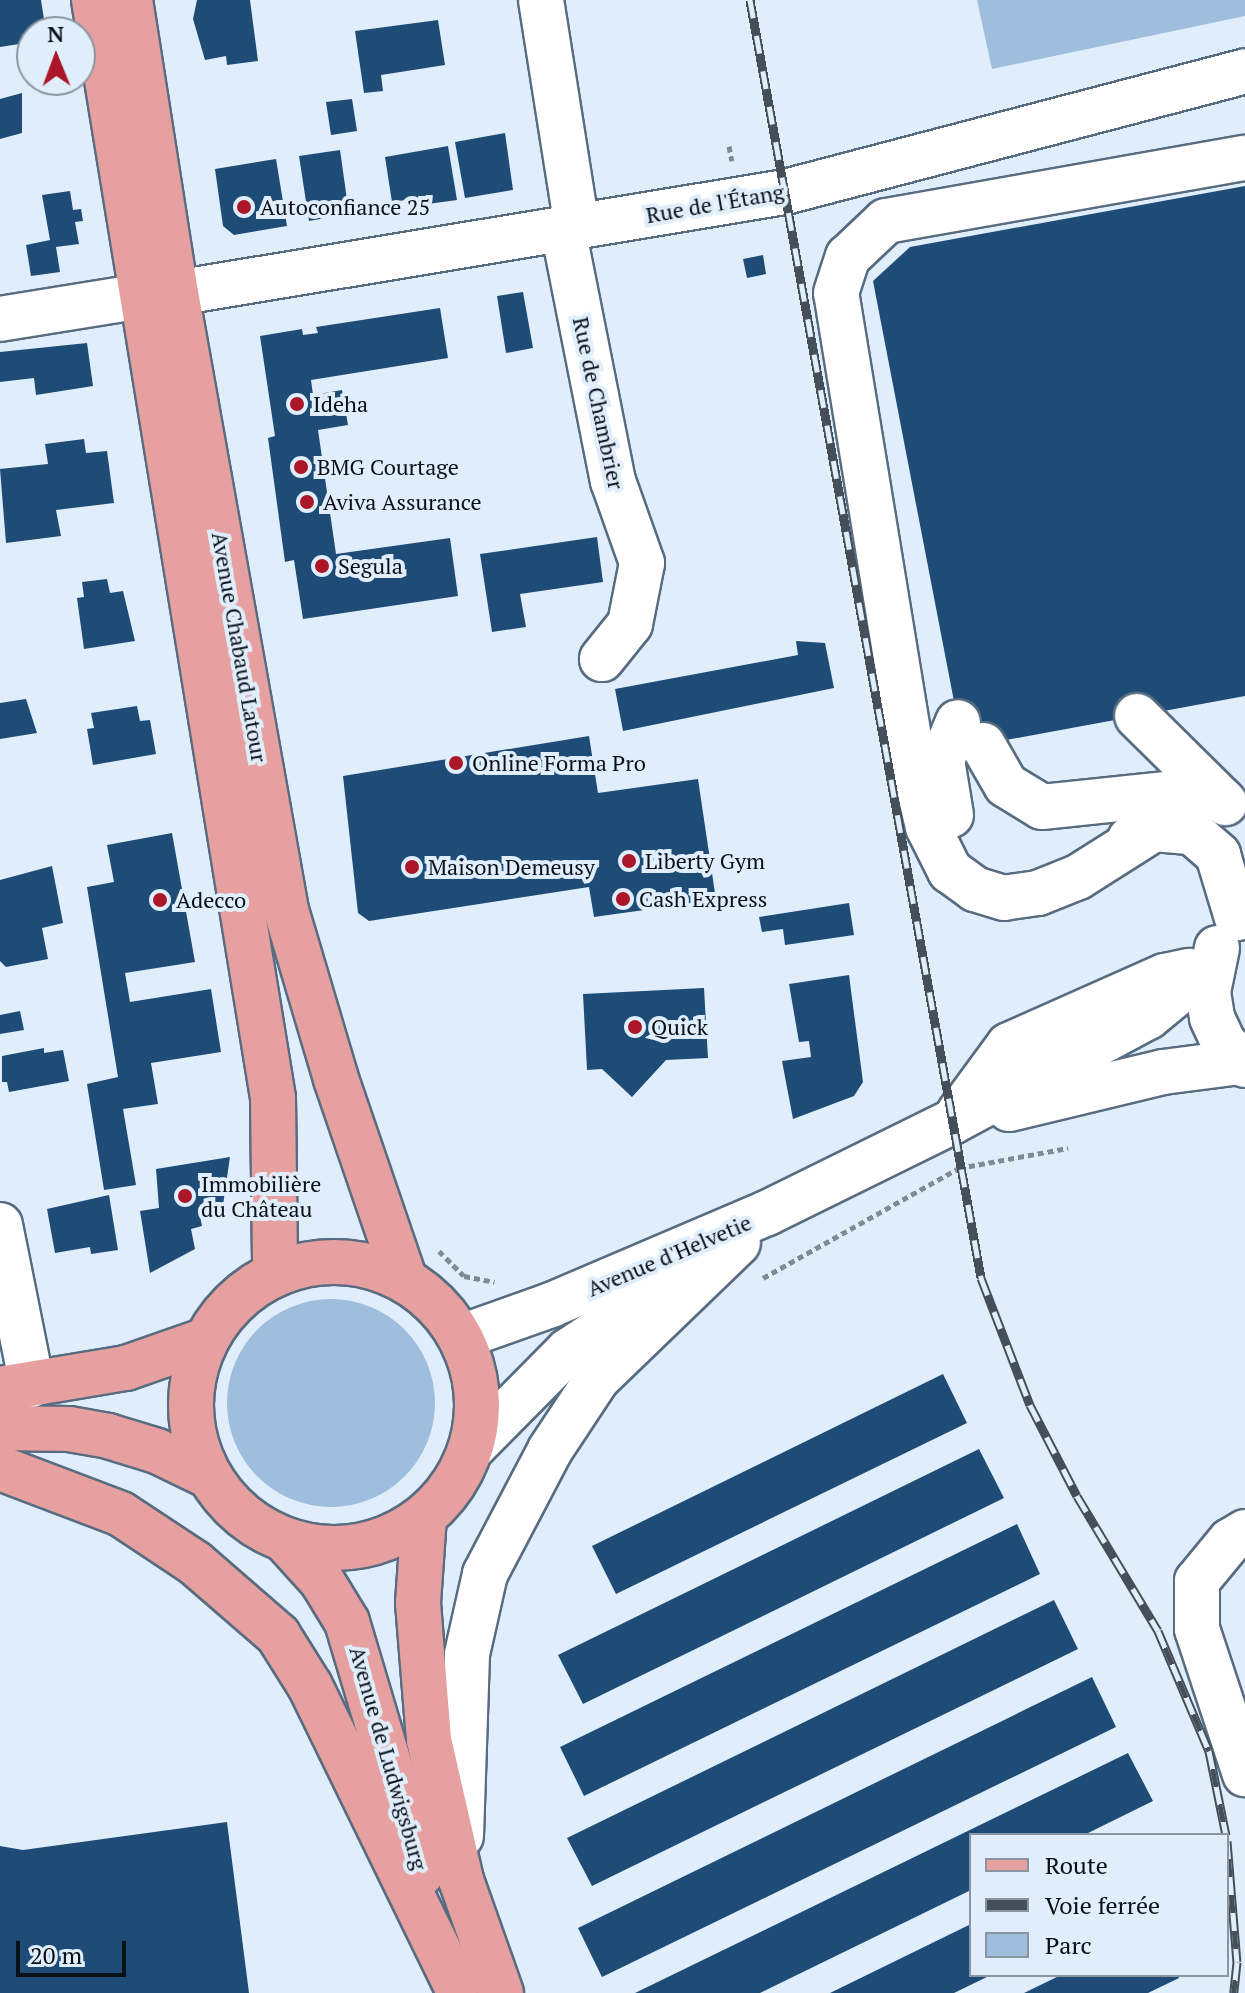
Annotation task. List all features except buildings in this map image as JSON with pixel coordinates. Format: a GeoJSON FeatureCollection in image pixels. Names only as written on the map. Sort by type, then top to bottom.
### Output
{"type":"FeatureCollection","features":[{"type":"Feature","properties":{"kind":"main road","name":"Avenue Chabaud Latour"},"geometry":{"type":"LineString","coordinates":[[94,0],[150,295],[286,910],[327,1051],[405,1281]]}},
{"type":"Feature","properties":{"kind":"main road","name":"Avenue Chabaud Latour"},"geometry":{"type":"LineString","coordinates":[[130,0],[150,295],[273,1098],[275,1274]]}},
{"type":"Feature","properties":{"kind":"main road"},"geometry":{"type":"LineString","coordinates":[[0,1428],[56,1428],[108,1436],[157,1451],[209,1476],[255,1525],[285,1540],[333,1549],[369,1543],[424,1517],[453,1486],[472,1448],[478,1410],[474,1372],[461,1337],[437,1305],[405,1281],[363,1265],[318,1263],[275,1274],[239,1297],[206,1340],[192,1385],[192,1417],[209,1476]]}},
{"type":"Feature","properties":{"kind":"main road"},"geometry":{"type":"LineString","coordinates":[[16,1387],[126,1368],[206,1340]]}},
{"type":"Feature","properties":{"kind":"main road"},"geometry":{"type":"LineString","coordinates":[[0,1468],[121,1514],[195,1563],[278,1635],[310,1686],[458,1990]]}},
{"type":"Feature","properties":{"kind":"main road","name":"Avenue de Ludwigsburg"},"geometry":{"type":"LineString","coordinates":[[424,1517],[418,1603],[429,1740],[461,1880],[501,1993]]}},
{"type":"Feature","properties":{"kind":"main road","name":"Avenue de Ludwigsburg"},"geometry":{"type":"LineString","coordinates":[[285,1540],[322,1581],[347,1622],[458,1990]]}},
{"type":"Feature","properties":{"kind":"street","name":"Rue de Chambrier"},"geometry":{"type":"LineString","coordinates":[[541,0],[570,228],[613,481],[642,563],[630,624],[602,659]]}},
{"type":"Feature","properties":{"kind":"street","name":"Rue de l'Étang"},"geometry":{"type":"LineString","coordinates":[[0,319],[785,192],[1245,71]]}},
{"type":"Feature","properties":{"kind":"street"},"geometry":{"type":"LineString","coordinates":[[1154,829],[1078,877],[1038,893],[1004,898],[975,889],[950,871],[928,827],[914,768],[836,293],[848,257],[886,221],[1245,158]]}},
{"type":"Feature","properties":{"kind":"street"},"geometry":{"type":"LineString","coordinates":[[1137,716],[1233,810]]}},
{"type":"Feature","properties":{"kind":"street"},"geometry":{"type":"LineString","coordinates":[[1233,810],[1183,791],[1042,807],[1006,785],[971,734],[942,760],[954,837],[968,863],[991,876],[1027,879],[1154,829],[1192,832],[1218,855],[1241,915],[1210,966],[1212,1018],[1243,1064]]}},
{"type":"Feature","properties":{"kind":"street","name":"Avenue d'Helvetie"},"geometry":{"type":"LineString","coordinates":[[461,1337],[551,1305],[724,1231],[952,1122],[1148,1017],[1210,966]]}},
{"type":"Feature","properties":{"kind":"street","name":"Avenue d'Helvetie"},"geometry":{"type":"LineString","coordinates":[[952,1122],[1163,1072],[1243,1064]]}},
{"type":"Feature","properties":{"kind":"street","name":"Avenue d'Helvetie"},"geometry":{"type":"LineString","coordinates":[[472,1448],[568,1351],[872,1161]]}},
{"type":"Feature","properties":{"kind":"street"},"geometry":{"type":"LineString","coordinates":[[0,1225],[16,1387]]}},
{"type":"Feature","properties":{"kind":"street","name":"Avenue d'Helvetie"},"geometry":{"type":"LineString","coordinates":[[597,1379],[738,1243]]}},
{"type":"Feature","properties":{"kind":"street","name":"Avenue de Ludwigsburg"},"geometry":{"type":"LineString","coordinates":[[461,1880],[467,1654],[485,1574],[550,1450],[597,1379]]}},
{"type":"Feature","properties":{"kind":"street"},"geometry":{"type":"LineString","coordinates":[[1245,1532],[1230,1541],[1197,1581],[1197,1629],[1245,1774]]}},
{"type":"Feature","properties":{"kind":"path"},"geometry":{"type":"LineString","coordinates":[[748,1286],[959,1168],[1068,1148]]}},
{"type":"Feature","properties":{"kind":"path"},"geometry":{"type":"LineString","coordinates":[[432,1244],[464,1276],[498,1283]]}},
{"type":"Feature","properties":{"kind":"green space"},"geometry":{"type":"Polygon","coordinates":[[[977,0],[1245,0],[1245,16],[992,69],[977,0]]]}},
{"type":"Feature","properties":{"kind":"green space"},"geometry":{"type":"Polygon","coordinates":[[[331,1299],[371,1307],[405,1329],[427,1363],[435,1403],[427,1443],[405,1477],[371,1499],[331,1507],[291,1499],[257,1477],[235,1443],[227,1403],[235,1363],[257,1329],[291,1307],[331,1299]]]}},
{"type":"Feature","properties":{"kind":"railway"},"geometry":{"type":"LineString","coordinates":[[750,0],[981,1278],[1030,1405],[1077,1496],[1158,1631],[1209,1751],[1226,1833]]}},
{"type":"Feature","properties":{"kind":"railway"},"geometry":{"type":"LineString","coordinates":[[1229,1865],[1237,1962],[1234,1993]]}},
{"type":"Feature","properties":{"kind":"place","name":"Autoconfiance 25"},"geometry":{"type":"Point","coordinates":[244,207]}},
{"type":"Feature","properties":{"kind":"place","name":"Ideha"},"geometry":{"type":"Point","coordinates":[297,404]}},
{"type":"Feature","properties":{"kind":"place","name":"BMG Courtage"},"geometry":{"type":"Point","coordinates":[301,467]}},
{"type":"Feature","properties":{"kind":"place","name":"Aviva Assurance"},"geometry":{"type":"Point","coordinates":[307,502]}},
{"type":"Feature","properties":{"kind":"place","name":"Segula"},"geometry":{"type":"Point","coordinates":[322,566]}},
{"type":"Feature","properties":{"kind":"place","name":"Online Forma Pro"},"geometry":{"type":"Point","coordinates":[456,763]}},
{"type":"Feature","properties":{"kind":"place","name":"Liberty Gym"},"geometry":{"type":"Point","coordinates":[629,861]}},
{"type":"Feature","properties":{"kind":"place","name":"Maison Demeusy"},"geometry":{"type":"Point","coordinates":[412,867]}},
{"type":"Feature","properties":{"kind":"place","name":"Cash Express"},"geometry":{"type":"Point","coordinates":[623,899]}},
{"type":"Feature","properties":{"kind":"place","name":"Adecco"},"geometry":{"type":"Point","coordinates":[160,900]}},
{"type":"Feature","properties":{"kind":"place","name":"Quick"},"geometry":{"type":"Point","coordinates":[635,1027]}},
{"type":"Feature","properties":{"kind":"place","name":"Immobilière du Château"},"geometry":{"type":"Point","coordinates":[185,1196]}}]}
